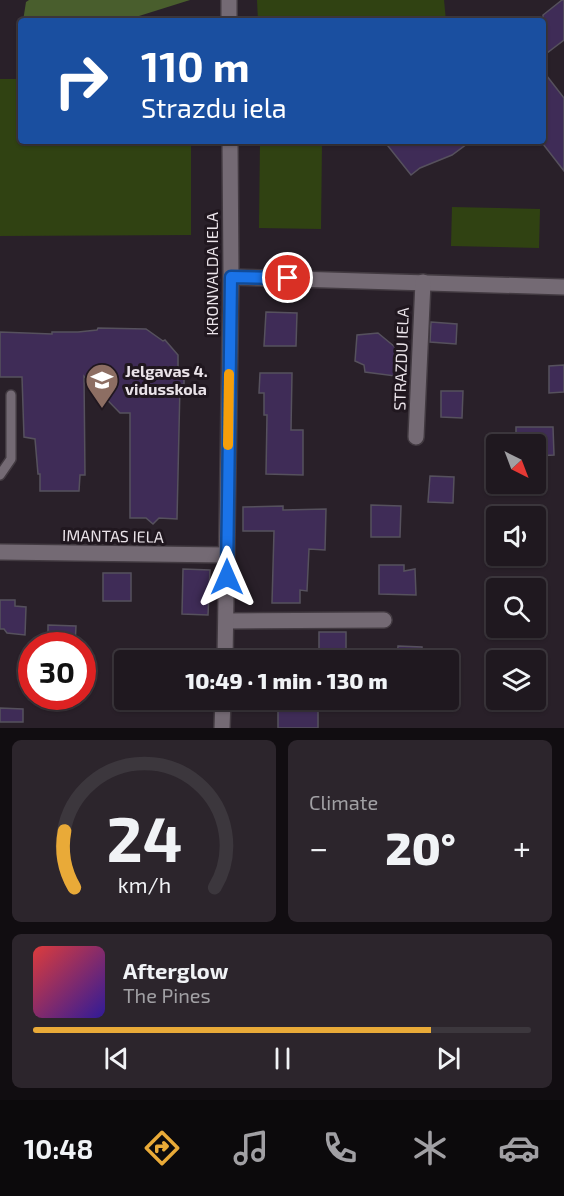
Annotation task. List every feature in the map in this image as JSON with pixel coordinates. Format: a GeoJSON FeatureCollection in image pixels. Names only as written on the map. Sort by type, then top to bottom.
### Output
{"type":"FeatureCollection","features":[{"type":"Feature","properties":{"kind":"street"},"geometry":{"type":"LineString","coordinates":[[229,0],[229,18]]}},
{"type":"Feature","properties":{"kind":"street","name":"KRONVALDA IELA"},"geometry":{"type":"LineString","coordinates":[[226,650],[231,277],[230,144]]}},
{"type":"Feature","properties":{"kind":"street"},"geometry":{"type":"LineString","coordinates":[[231,277],[564,287]]}},
{"type":"Feature","properties":{"kind":"street","name":"STRAZDU IELA"},"geometry":{"type":"LineString","coordinates":[[416,437],[423,282]]}},
{"type":"Feature","properties":{"kind":"street","name":"IMANTAS IELA"},"geometry":{"type":"LineString","coordinates":[[0,552],[226,555]]}},
{"type":"Feature","properties":{"kind":"street"},"geometry":{"type":"LineString","coordinates":[[227,621],[384,620]]}},
{"type":"Feature","properties":{"kind":"street"},"geometry":{"type":"LineString","coordinates":[[222,728],[223,710]]}},
{"type":"Feature","properties":{"kind":"lane"},"geometry":{"type":"LineString","coordinates":[[0,475],[11,459],[11,395]]}},
{"type":"Feature","properties":{"kind":"green space"},"geometry":{"type":"Polygon","coordinates":[[[29,0],[190,0],[129,18],[23,18],[26,2],[29,0]]]}},
{"type":"Feature","properties":{"kind":"green space"},"geometry":{"type":"Polygon","coordinates":[[[257,0],[444,0],[446,18],[258,18],[257,0]]]}},
{"type":"Feature","properties":{"kind":"green space"},"geometry":{"type":"Polygon","coordinates":[[[0,79],[18,79],[18,144],[191,144],[191,235],[0,236],[0,79]]]}},
{"type":"Feature","properties":{"kind":"green space"},"geometry":{"type":"Polygon","coordinates":[[[260,144],[322,144],[321,229],[259,228],[260,144]]]}},
{"type":"Feature","properties":{"kind":"green space"},"geometry":{"type":"Polygon","coordinates":[[[452,207],[540,209],[539,248],[451,246],[452,207]]]}},
{"type":"Feature","properties":{"kind":"building"},"geometry":{"type":"Polygon","coordinates":[[[564,0],[564,40],[546,54],[546,18],[543,18],[543,15],[564,0]]]}},
{"type":"Feature","properties":{"kind":"building"},"geometry":{"type":"Polygon","coordinates":[[[546,75],[564,98],[564,171],[543,144],[546,144],[546,75]]]}},
{"type":"Feature","properties":{"kind":"building"},"geometry":{"type":"Polygon","coordinates":[[[386,144],[467,144],[452,155],[420,168],[411,175],[386,144]]]}},
{"type":"Feature","properties":{"kind":"building"},"geometry":{"type":"Polygon","coordinates":[[[266,312],[297,313],[296,346],[264,346],[266,312]]]}},
{"type":"Feature","properties":{"kind":"building"},"geometry":{"type":"Polygon","coordinates":[[[431,322],[457,324],[456,344],[430,342],[431,322]]]}},
{"type":"Feature","properties":{"kind":"building"},"geometry":{"type":"Polygon","coordinates":[[[98,328],[146,329],[163,341],[165,340],[178,355],[178,369],[184,369],[184,384],[180,385],[177,519],[159,518],[153,524],[146,518],[130,518],[130,413],[120,413],[84,376],[85,475],[80,475],[79,491],[40,491],[35,439],[24,437],[22,377],[0,377],[0,332],[52,334],[52,332],[78,332],[98,328]]]}},
{"type":"Feature","properties":{"kind":"building"},"geometry":{"type":"Polygon","coordinates":[[[378,333],[395,347],[395,376],[365,372],[364,365],[355,361],[357,335],[378,333]]]}},
{"type":"Feature","properties":{"kind":"building"},"geometry":{"type":"Polygon","coordinates":[[[564,365],[564,392],[549,393],[549,366],[564,365]]]}},
{"type":"Feature","properties":{"kind":"building"},"geometry":{"type":"Polygon","coordinates":[[[260,373],[292,373],[291,430],[303,430],[303,475],[266,474],[267,415],[264,415],[264,393],[259,393],[260,373]]]}},
{"type":"Feature","properties":{"kind":"building"},"geometry":{"type":"Polygon","coordinates":[[[441,391],[463,391],[462,418],[441,417],[441,391]]]}},
{"type":"Feature","properties":{"kind":"building"},"geometry":{"type":"Polygon","coordinates":[[[516,427],[553,427],[554,455],[546,455],[546,434],[516,434],[516,427]]]}},
{"type":"Feature","properties":{"kind":"building"},"geometry":{"type":"Polygon","coordinates":[[[430,476],[454,477],[453,503],[428,502],[430,476]]]}},
{"type":"Feature","properties":{"kind":"building"},"geometry":{"type":"Polygon","coordinates":[[[371,505],[401,506],[400,537],[371,537],[371,505]]]}},
{"type":"Feature","properties":{"kind":"building"},"geometry":{"type":"Polygon","coordinates":[[[283,506],[283,510],[326,509],[325,550],[309,549],[307,591],[300,590],[300,603],[272,603],[274,531],[243,531],[243,507],[283,506]]]}},
{"type":"Feature","properties":{"kind":"building"},"geometry":{"type":"Polygon","coordinates":[[[379,565],[404,565],[404,571],[415,569],[416,595],[379,594],[379,565]]]}},
{"type":"Feature","properties":{"kind":"building"},"geometry":{"type":"Polygon","coordinates":[[[183,569],[210,570],[208,615],[182,614],[183,569]]]}},
{"type":"Feature","properties":{"kind":"building"},"geometry":{"type":"Polygon","coordinates":[[[103,573],[131,573],[131,601],[103,601],[103,573]]]}},
{"type":"Feature","properties":{"kind":"building"},"geometry":{"type":"Polygon","coordinates":[[[0,600],[15,600],[15,606],[26,607],[25,632],[18,632],[18,634],[7,633],[4,629],[0,629],[0,600]]]}},
{"type":"Feature","properties":{"kind":"building"},"geometry":{"type":"Polygon","coordinates":[[[48,625],[76,626],[76,632],[48,632],[48,625]]]}},
{"type":"Feature","properties":{"kind":"building"},"geometry":{"type":"Polygon","coordinates":[[[319,632],[346,632],[346,650],[319,650],[319,632]]]}},
{"type":"Feature","properties":{"kind":"building"},"geometry":{"type":"Polygon","coordinates":[[[398,646],[422,647],[422,650],[398,650],[398,646]]]}},
{"type":"Feature","properties":{"kind":"building"},"geometry":{"type":"Polygon","coordinates":[[[0,708],[23,710],[23,722],[0,722],[0,708]]]}},
{"type":"Feature","properties":{"kind":"building"},"geometry":{"type":"Polygon","coordinates":[[[278,710],[318,710],[318,728],[278,728],[278,710]]]}},
{"type":"Feature","properties":{"kind":"slow traffic"},"geometry":{"type":"LineString","coordinates":[[228,445],[229,374]]}},
{"type":"Feature","properties":{"kind":"place","name":"Jelgavas 4. vidusskola"},"geometry":{"type":"Point","coordinates":[102,409]}},
{"type":"Feature","properties":{"kind":"route"},"geometry":{"type":"LineString","coordinates":[[227,577],[231,277],[288,278]]}}]}
